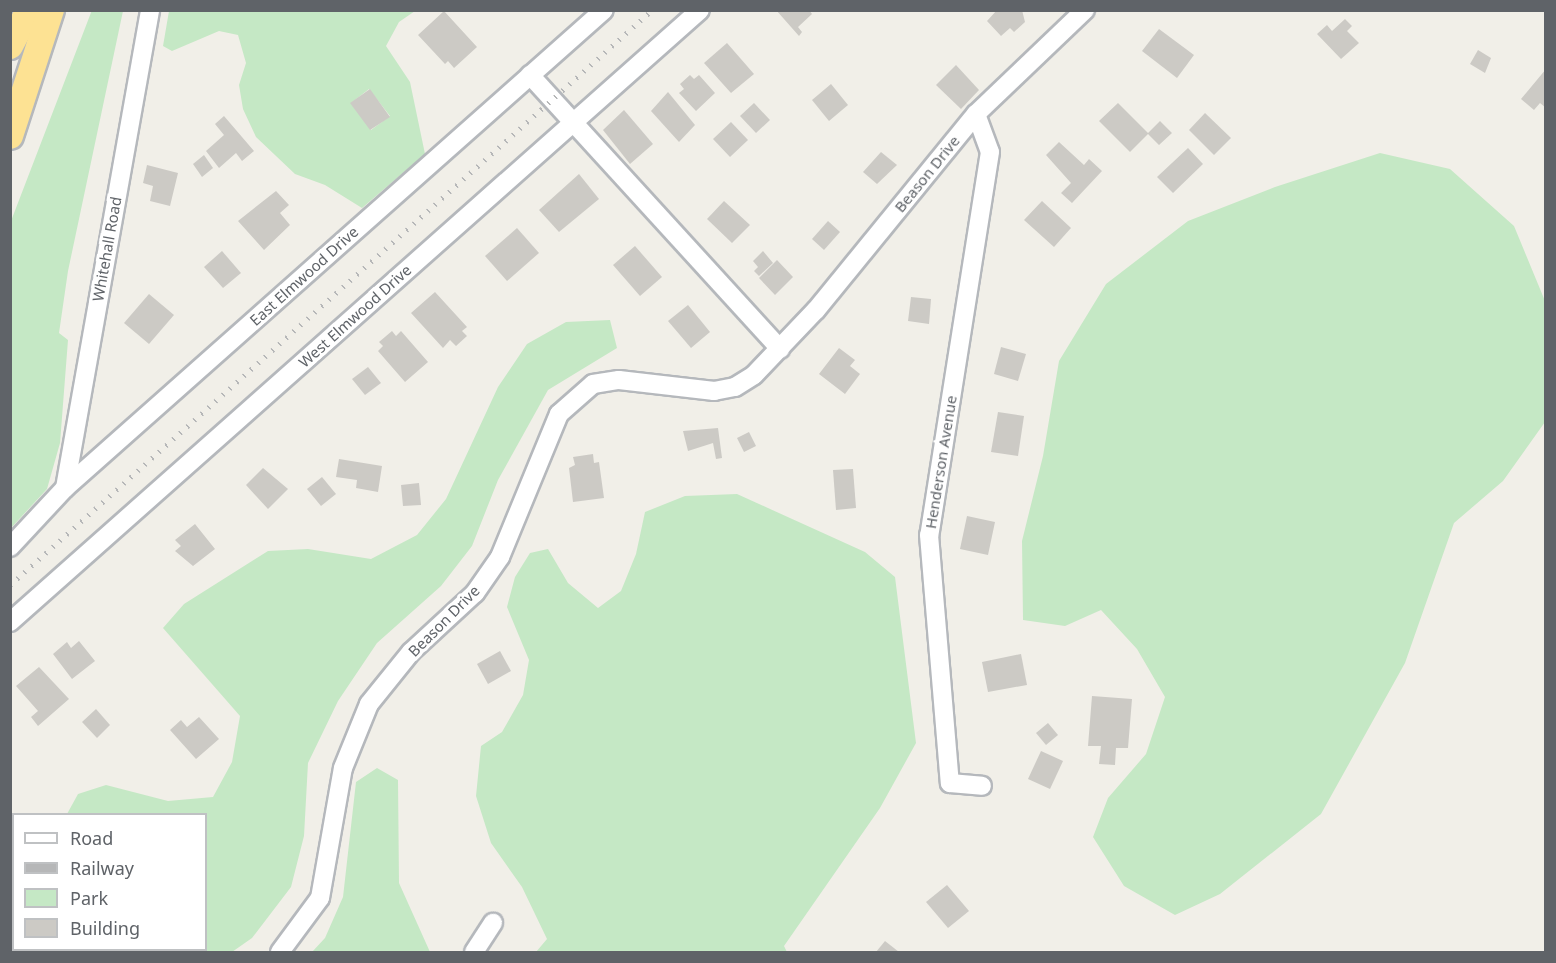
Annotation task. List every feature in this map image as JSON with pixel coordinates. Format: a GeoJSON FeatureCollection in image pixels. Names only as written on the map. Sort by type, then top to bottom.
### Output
{"type":"FeatureCollection","features":[{"type":"Feature","properties":{"kind":"highway"},"geometry":{"type":"LineString","coordinates":[[10,46],[29,10]]}},
{"type":"Feature","properties":{"kind":"highway"},"geometry":{"type":"LineString","coordinates":[[10,136],[51,10]]}},
{"type":"Feature","properties":{"kind":"street","name":"Whitehall Road"},"geometry":{"type":"LineString","coordinates":[[65,488],[150,10]]}},
{"type":"Feature","properties":{"kind":"street","name":"East Elmwood Drive"},"geometry":{"type":"LineString","coordinates":[[10,547],[65,488],[604,10]]}},
{"type":"Feature","properties":{"kind":"street","name":"West Elmwood Drive"},"geometry":{"type":"LineString","coordinates":[[10,622],[700,10]]}},
{"type":"Feature","properties":{"kind":"street","name":"Beason Drive"},"geometry":{"type":"LineString","coordinates":[[280,952],[320,898],[343,768],[369,704],[411,652],[475,592],[500,557],[559,414],[593,384],[619,380],[714,391],[735,387],[754,375],[780,349],[976,114],[1085,10]]}},
{"type":"Feature","properties":{"kind":"street"},"geometry":{"type":"LineString","coordinates":[[530,75],[780,349]]}},
{"type":"Feature","properties":{"kind":"street","name":"Henderson Avenue"},"geometry":{"type":"LineString","coordinates":[[976,114],[990,152],[929,535],[950,783],[982,786]]}},
{"type":"Feature","properties":{"kind":"street"},"geometry":{"type":"LineString","coordinates":[[474,952],[493,923]]}},
{"type":"Feature","properties":{"kind":"green space"},"geometry":{"type":"Polygon","coordinates":[[[92,10],[123,11],[68,271],[59,333],[68,340],[60,443],[47,489],[11,528],[11,221],[92,10]]]}},
{"type":"Feature","properties":{"kind":"green space"},"geometry":{"type":"Polygon","coordinates":[[[169,11],[415,11],[399,22],[386,46],[410,82],[425,154],[362,208],[325,185],[295,174],[256,137],[243,109],[239,85],[246,63],[238,35],[219,31],[172,51],[163,46],[169,11]],[[369,89],[351,103],[371,130],[390,116],[369,89]]]}},
{"type":"Feature","properties":{"kind":"green space"},"geometry":{"type":"Polygon","coordinates":[[[1380,153],[1450,169],[1514,226],[1545,301],[1545,422],[1503,481],[1454,523],[1405,663],[1321,814],[1220,894],[1175,915],[1124,886],[1093,837],[1108,798],[1146,754],[1165,697],[1137,649],[1101,610],[1065,626],[1023,620],[1022,541],[1043,456],[1059,361],[1106,284],[1188,221],[1275,187],[1380,153]]]}},
{"type":"Feature","properties":{"kind":"green space"},"geometry":{"type":"Polygon","coordinates":[[[610,320],[617,348],[548,390],[498,480],[472,546],[441,586],[377,643],[338,701],[308,763],[304,836],[291,887],[252,938],[232,952],[11,952],[12,927],[12,951],[207,951],[207,813],[68,813],[78,794],[106,785],[168,801],[213,797],[232,762],[240,716],[163,628],[184,604],[268,551],[308,549],[371,559],[417,535],[446,499],[498,387],[527,344],[566,322],[610,320]]]}},
{"type":"Feature","properties":{"kind":"green space"},"geometry":{"type":"Polygon","coordinates":[[[737,494],[865,552],[895,577],[916,743],[880,808],[784,946],[787,952],[536,952],[547,939],[522,887],[491,843],[476,796],[481,746],[502,732],[523,695],[529,660],[507,607],[515,577],[530,553],[548,549],[568,583],[598,608],[621,591],[636,554],[645,512],[685,496],[737,494]]]}},
{"type":"Feature","properties":{"kind":"green space"},"geometry":{"type":"Polygon","coordinates":[[[377,768],[398,780],[399,883],[430,952],[312,952],[325,938],[343,897],[356,782],[377,768]]]}},
{"type":"Feature","properties":{"kind":"building"},"geometry":{"type":"Polygon","coordinates":[[[776,10],[809,10],[812,14],[798,27],[802,32],[799,36],[776,10]]]}},
{"type":"Feature","properties":{"kind":"building"},"geometry":{"type":"Polygon","coordinates":[[[997,10],[1022,10],[1025,22],[1014,32],[1010,28],[1001,36],[987,21],[997,10]]]}},
{"type":"Feature","properties":{"kind":"building"},"geometry":{"type":"Polygon","coordinates":[[[444,11],[477,47],[454,68],[448,61],[445,64],[418,35],[444,11]]]}},
{"type":"Feature","properties":{"kind":"building"},"geometry":{"type":"Polygon","coordinates":[[[1345,19],[1352,26],[1347,31],[1359,43],[1341,59],[1317,34],[1327,25],[1332,31],[1345,19]]]}},
{"type":"Feature","properties":{"kind":"building"},"geometry":{"type":"Polygon","coordinates":[[[1159,29],[1194,55],[1177,78],[1142,51],[1159,29]]]}},
{"type":"Feature","properties":{"kind":"building"},"geometry":{"type":"Polygon","coordinates":[[[727,43],[754,74],[731,93],[704,63],[727,43]]]}},
{"type":"Feature","properties":{"kind":"building"},"geometry":{"type":"Polygon","coordinates":[[[1478,50],[1491,58],[1485,73],[1470,64],[1478,50]]]}},
{"type":"Feature","properties":{"kind":"building"},"geometry":{"type":"Polygon","coordinates":[[[956,65],[979,90],[961,109],[936,85],[956,65]]]}},
{"type":"Feature","properties":{"kind":"building"},"geometry":{"type":"Polygon","coordinates":[[[1546,69],[1546,108],[1540,103],[1534,110],[1521,99],[1546,69]]]}},
{"type":"Feature","properties":{"kind":"building"},"geometry":{"type":"Polygon","coordinates":[[[690,75],[694,79],[699,75],[715,93],[696,111],[679,93],[684,89],[680,84],[690,75]]]}},
{"type":"Feature","properties":{"kind":"building"},"geometry":{"type":"Polygon","coordinates":[[[831,84],[848,105],[829,121],[812,100],[831,84]]]}},
{"type":"Feature","properties":{"kind":"building"},"geometry":{"type":"Polygon","coordinates":[[[370,89],[390,117],[370,130],[350,103],[370,89]]]}},
{"type":"Feature","properties":{"kind":"building"},"geometry":{"type":"Polygon","coordinates":[[[668,92],[695,125],[679,142],[651,111],[668,92]]]}},
{"type":"Feature","properties":{"kind":"building"},"geometry":{"type":"Polygon","coordinates":[[[754,103],[770,120],[756,133],[740,116],[754,103]]]}},
{"type":"Feature","properties":{"kind":"building"},"geometry":{"type":"Polygon","coordinates":[[[1118,103],[1148,133],[1160,121],[1172,133],[1159,145],[1148,134],[1130,152],[1099,121],[1118,103]]]}},
{"type":"Feature","properties":{"kind":"building"},"geometry":{"type":"Polygon","coordinates":[[[624,110],[653,144],[630,164],[603,130],[624,110]]]}},
{"type":"Feature","properties":{"kind":"building"},"geometry":{"type":"Polygon","coordinates":[[[1205,113],[1231,138],[1214,155],[1189,130],[1205,113]]]}},
{"type":"Feature","properties":{"kind":"building"},"geometry":{"type":"Polygon","coordinates":[[[224,116],[254,151],[242,161],[236,153],[219,168],[206,151],[224,135],[215,124],[224,116]]]}},
{"type":"Feature","properties":{"kind":"building"},"geometry":{"type":"Polygon","coordinates":[[[731,122],[748,140],[730,157],[713,139],[731,122]]]}},
{"type":"Feature","properties":{"kind":"building"},"geometry":{"type":"Polygon","coordinates":[[[1059,142],[1084,165],[1089,159],[1102,171],[1072,203],[1061,193],[1071,183],[1046,155],[1059,142]]]}},
{"type":"Feature","properties":{"kind":"building"},"geometry":{"type":"Polygon","coordinates":[[[1188,148],[1203,164],[1173,193],[1157,177],[1188,148]]]}},
{"type":"Feature","properties":{"kind":"building"},"geometry":{"type":"Polygon","coordinates":[[[881,152],[897,165],[877,184],[863,172],[881,152]]]}},
{"type":"Feature","properties":{"kind":"building"},"geometry":{"type":"Polygon","coordinates":[[[204,155],[213,168],[202,177],[193,164],[204,155]]]}},
{"type":"Feature","properties":{"kind":"building"},"geometry":{"type":"Polygon","coordinates":[[[147,165],[178,173],[170,206],[150,201],[153,186],[143,183],[147,165]]]}},
{"type":"Feature","properties":{"kind":"building"},"geometry":{"type":"Polygon","coordinates":[[[579,174],[599,199],[559,232],[539,210],[579,174]]]}},
{"type":"Feature","properties":{"kind":"building"},"geometry":{"type":"Polygon","coordinates":[[[276,191],[289,205],[280,213],[290,225],[264,250],[238,221],[276,191]]]}},
{"type":"Feature","properties":{"kind":"building"},"geometry":{"type":"Polygon","coordinates":[[[724,201],[750,225],[732,243],[707,219],[724,201]]]}},
{"type":"Feature","properties":{"kind":"building"},"geometry":{"type":"Polygon","coordinates":[[[1042,201],[1071,228],[1054,247],[1024,220],[1042,201]]]}},
{"type":"Feature","properties":{"kind":"building"},"geometry":{"type":"Polygon","coordinates":[[[828,221],[840,232],[824,250],[812,239],[828,221]]]}},
{"type":"Feature","properties":{"kind":"building"},"geometry":{"type":"Polygon","coordinates":[[[517,228],[539,253],[507,281],[485,256],[517,228]]]}},
{"type":"Feature","properties":{"kind":"building"},"geometry":{"type":"Polygon","coordinates":[[[635,246],[662,277],[640,296],[613,265],[635,246]]]}},
{"type":"Feature","properties":{"kind":"building"},"geometry":{"type":"Polygon","coordinates":[[[222,251],[241,273],[223,288],[204,267],[222,251]]]}},
{"type":"Feature","properties":{"kind":"building"},"geometry":{"type":"Polygon","coordinates":[[[763,251],[773,263],[759,276],[754,271],[758,267],[753,261],[763,251]]]}},
{"type":"Feature","properties":{"kind":"building"},"geometry":{"type":"Polygon","coordinates":[[[777,260],[793,277],[775,295],[759,278],[777,260]]]}},
{"type":"Feature","properties":{"kind":"building"},"geometry":{"type":"Polygon","coordinates":[[[435,292],[467,327],[462,331],[467,336],[456,346],[450,340],[443,348],[411,313],[435,292]]]}},
{"type":"Feature","properties":{"kind":"building"},"geometry":{"type":"Polygon","coordinates":[[[149,294],[174,315],[149,344],[124,323],[149,294]]]}},
{"type":"Feature","properties":{"kind":"building"},"geometry":{"type":"Polygon","coordinates":[[[911,297],[931,299],[929,324],[908,321],[911,297]]]}},
{"type":"Feature","properties":{"kind":"building"},"geometry":{"type":"Polygon","coordinates":[[[688,305],[710,332],[691,348],[668,321],[688,305]]]}},
{"type":"Feature","properties":{"kind":"building"},"geometry":{"type":"Polygon","coordinates":[[[392,331],[396,336],[401,331],[428,362],[405,382],[378,351],[383,346],[379,342],[392,331]]]}},
{"type":"Feature","properties":{"kind":"building"},"geometry":{"type":"Polygon","coordinates":[[[1001,347],[1026,354],[1018,381],[994,374],[1001,347]]]}},
{"type":"Feature","properties":{"kind":"building"},"geometry":{"type":"Polygon","coordinates":[[[839,348],[855,360],[850,366],[860,374],[845,394],[819,374],[839,348]]]}},
{"type":"Feature","properties":{"kind":"building"},"geometry":{"type":"Polygon","coordinates":[[[368,367],[381,383],[365,395],[352,379],[368,367]]]}},
{"type":"Feature","properties":{"kind":"building"},"geometry":{"type":"Polygon","coordinates":[[[998,412],[1024,416],[1018,456],[991,452],[998,412]]]}},
{"type":"Feature","properties":{"kind":"building"},"geometry":{"type":"Polygon","coordinates":[[[718,428],[722,458],[716,459],[713,443],[688,451],[683,431],[718,428]]]}},
{"type":"Feature","properties":{"kind":"building"},"geometry":{"type":"Polygon","coordinates":[[[749,432],[756,446],[744,452],[737,438],[749,432]]]}},
{"type":"Feature","properties":{"kind":"building"},"geometry":{"type":"Polygon","coordinates":[[[593,454],[594,463],[599,462],[604,498],[573,502],[569,468],[575,465],[573,457],[593,454]]]}},
{"type":"Feature","properties":{"kind":"building"},"geometry":{"type":"Polygon","coordinates":[[[339,459],[382,466],[378,492],[356,488],[357,480],[336,477],[339,459]]]}},
{"type":"Feature","properties":{"kind":"building"},"geometry":{"type":"Polygon","coordinates":[[[263,468],[288,489],[268,509],[246,485],[263,468]]]}},
{"type":"Feature","properties":{"kind":"building"},"geometry":{"type":"Polygon","coordinates":[[[853,469],[856,508],[836,510],[833,470],[853,469]]]}},
{"type":"Feature","properties":{"kind":"building"},"geometry":{"type":"Polygon","coordinates":[[[322,477],[336,494],[321,506],[307,489],[322,477]]]}},
{"type":"Feature","properties":{"kind":"building"},"geometry":{"type":"Polygon","coordinates":[[[419,483],[421,505],[403,506],[401,485],[419,483]]]}},
{"type":"Feature","properties":{"kind":"building"},"geometry":{"type":"Polygon","coordinates":[[[967,516],[995,522],[988,555],[960,549],[967,516]]]}},
{"type":"Feature","properties":{"kind":"building"},"geometry":{"type":"Polygon","coordinates":[[[195,524],[215,549],[193,566],[175,551],[181,546],[175,540],[195,524]]]}},
{"type":"Feature","properties":{"kind":"building"},"geometry":{"type":"Polygon","coordinates":[[[79,641],[95,661],[72,679],[53,654],[67,642],[71,648],[79,641]]]}},
{"type":"Feature","properties":{"kind":"building"},"geometry":{"type":"Polygon","coordinates":[[[500,651],[511,671],[488,684],[477,664],[500,651]]]}},
{"type":"Feature","properties":{"kind":"building"},"geometry":{"type":"Polygon","coordinates":[[[1021,654],[1027,685],[988,692],[982,662],[1021,654]]]}},
{"type":"Feature","properties":{"kind":"building"},"geometry":{"type":"Polygon","coordinates":[[[39,667],[69,699],[38,726],[31,717],[38,711],[16,686],[39,667]]]}},
{"type":"Feature","properties":{"kind":"building"},"geometry":{"type":"Polygon","coordinates":[[[1092,696],[1132,699],[1128,748],[1116,748],[1115,765],[1099,764],[1101,746],[1088,746],[1092,696]]]}},
{"type":"Feature","properties":{"kind":"building"},"geometry":{"type":"Polygon","coordinates":[[[96,709],[110,725],[97,738],[82,722],[96,709]]]}},
{"type":"Feature","properties":{"kind":"building"},"geometry":{"type":"Polygon","coordinates":[[[199,717],[219,739],[196,759],[170,730],[181,720],[187,727],[199,717]]]}},
{"type":"Feature","properties":{"kind":"building"},"geometry":{"type":"Polygon","coordinates":[[[1048,723],[1058,735],[1046,745],[1036,733],[1048,723]]]}},
{"type":"Feature","properties":{"kind":"building"},"geometry":{"type":"Polygon","coordinates":[[[1041,751],[1063,761],[1050,789],[1028,779],[1041,751]]]}},
{"type":"Feature","properties":{"kind":"building"},"geometry":{"type":"Polygon","coordinates":[[[947,885],[969,911],[948,928],[926,902],[947,885]]]}},
{"type":"Feature","properties":{"kind":"building"},"geometry":{"type":"Polygon","coordinates":[[[885,941],[899,952],[876,952],[885,941]]]}},
{"type":"Feature","properties":{"kind":"railway"},"geometry":{"type":"LineString","coordinates":[[10,585],[652,10]]}}]}
